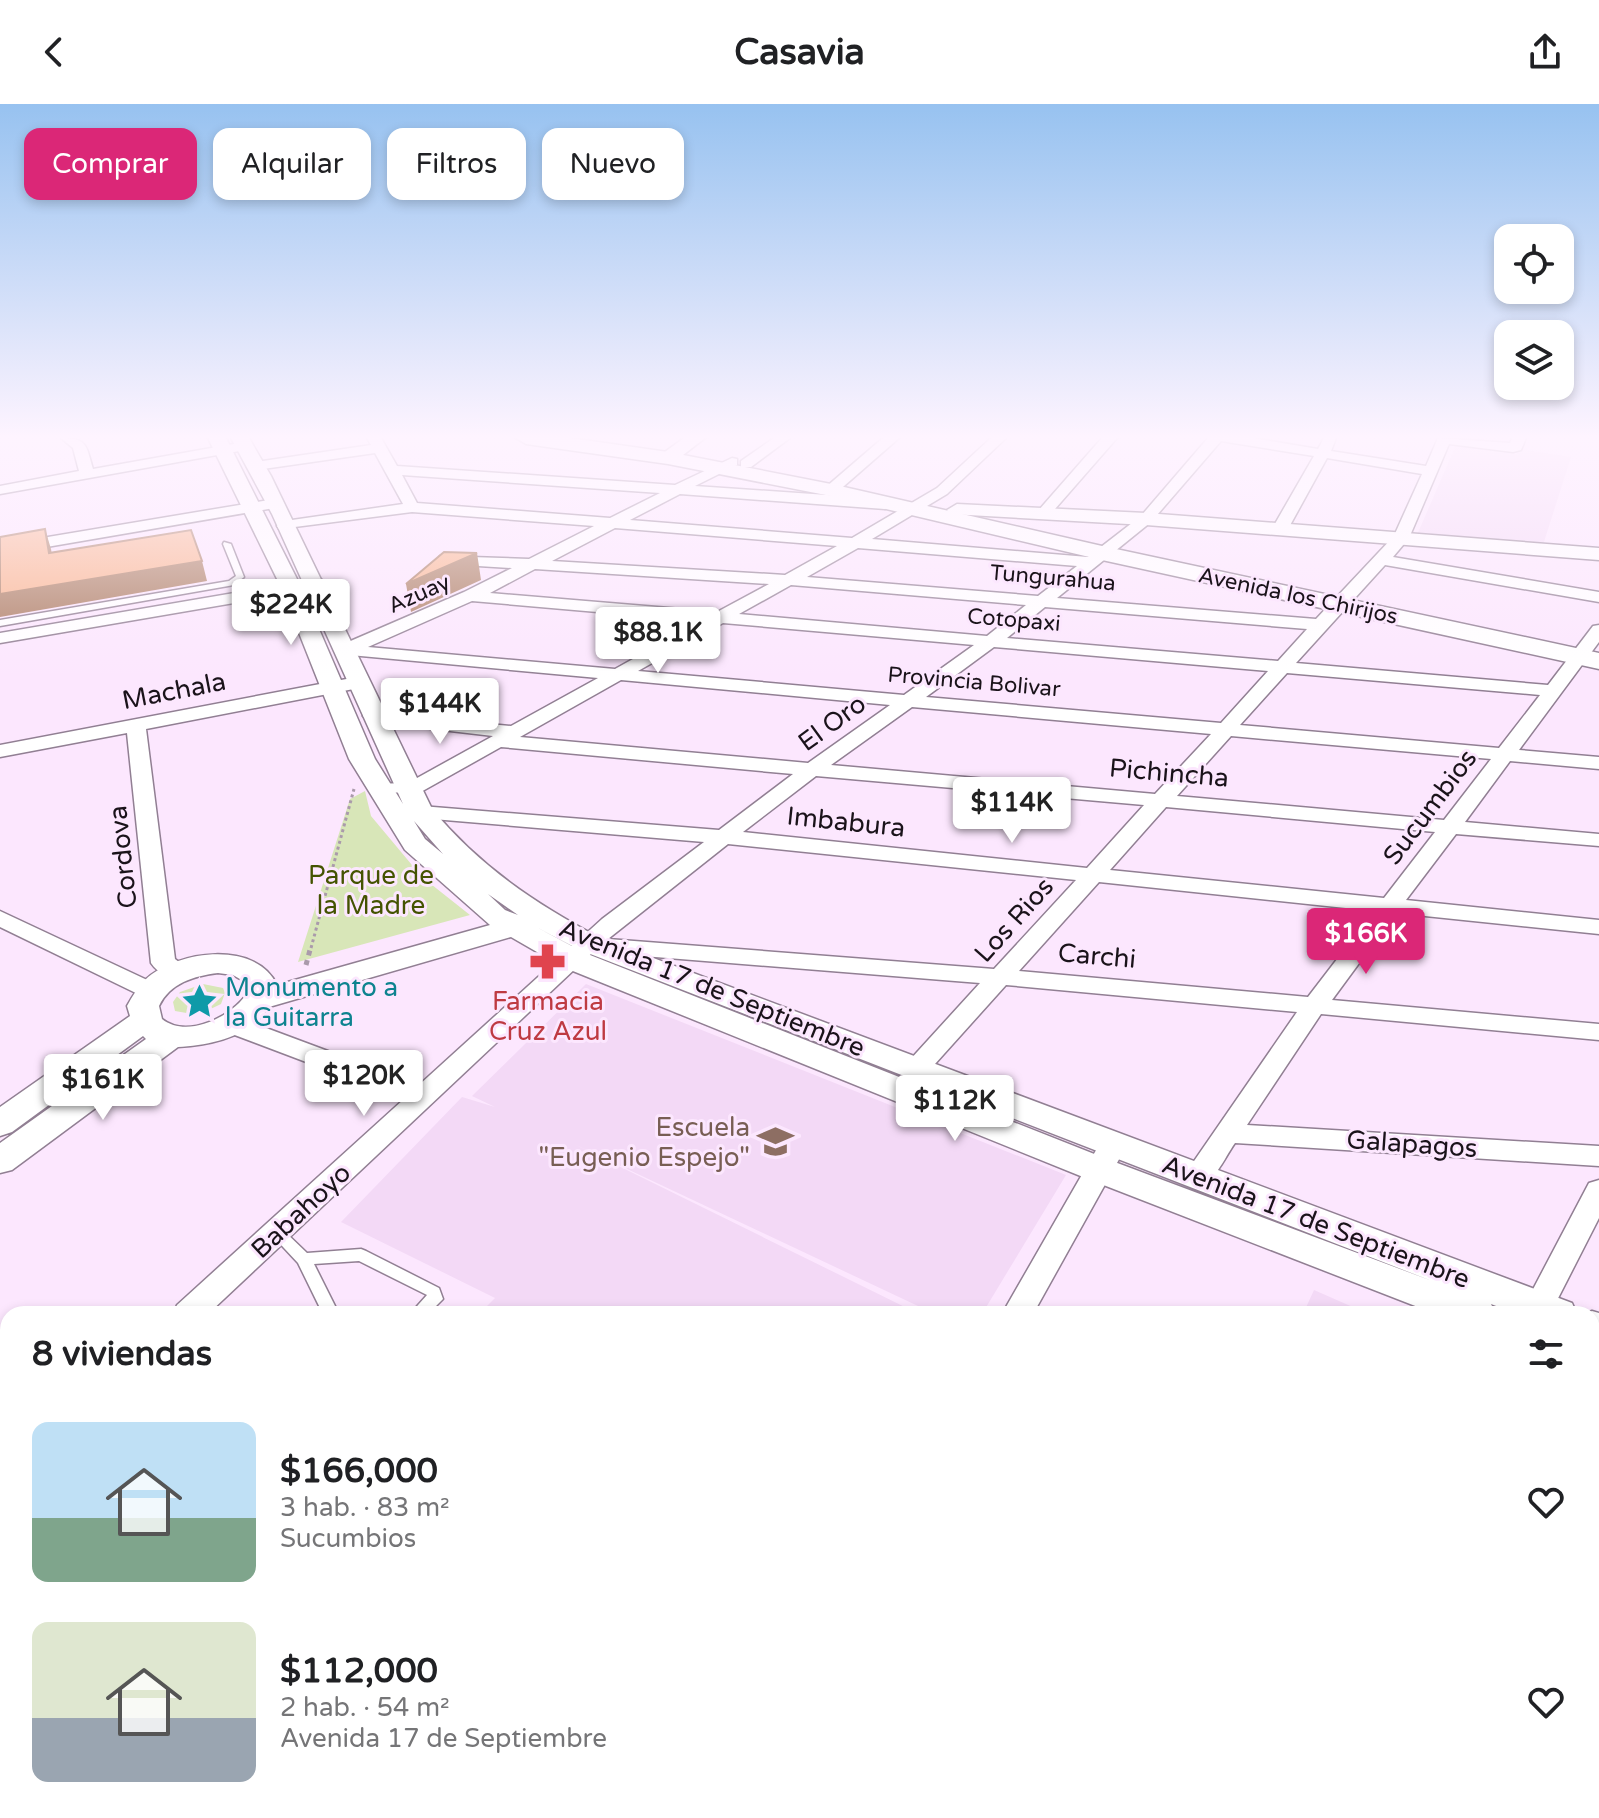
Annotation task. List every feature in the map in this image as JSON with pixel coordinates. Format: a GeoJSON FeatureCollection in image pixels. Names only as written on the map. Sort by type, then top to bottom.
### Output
{"type":"FeatureCollection","features":[{"type":"Feature","properties":{"kind":"main road","name":"Avenida los Chirijos"},"geometry":{"type":"LineString","coordinates":[[961,518],[1102,554],[1593,650]]}},
{"type":"Feature","properties":{"kind":"main road","name":"Avenida los Chirijos"},"geometry":{"type":"LineString","coordinates":[[1030,518],[1102,554]]}},
{"type":"Feature","properties":{"kind":"street"},"geometry":{"type":"LineString","coordinates":[[0,550],[186,518]]}},
{"type":"Feature","properties":{"kind":"street","name":"Avenida 17 de Septiembre"},"geometry":{"type":"LineString","coordinates":[[256,518],[345,685],[373,716],[416,801],[453,851],[517,917]]}},
{"type":"Feature","properties":{"kind":"street","name":"Avenida 17 de Septiembre"},"geometry":{"type":"LineString","coordinates":[[281,518],[316,584],[345,650],[345,685],[362,759],[415,844],[517,917],[582,952],[1106,1157],[1459,1306]]}},
{"type":"Feature","properties":{"kind":"street"},"geometry":{"type":"LineString","coordinates":[[285,526],[339,518]]}},
{"type":"Feature","properties":{"kind":"street"},"geometry":{"type":"LineString","coordinates":[[543,518],[855,543],[1102,554]]}},
{"type":"Feature","properties":{"kind":"street","name":"Azuay"},"geometry":{"type":"LineString","coordinates":[[345,650],[470,596],[627,518]]}},
{"type":"Feature","properties":{"kind":"street"},"geometry":{"type":"LineString","coordinates":[[416,801],[503,737],[855,543],[891,518]]}},
{"type":"Feature","properties":{"kind":"street"},"geometry":{"type":"LineString","coordinates":[[1086,518],[1146,519],[1599,554]]}},
{"type":"Feature","properties":{"kind":"street"},"geometry":{"type":"LineString","coordinates":[[1280,529],[1286,518]]}},
{"type":"Feature","properties":{"kind":"street","name":"Los Rios"},"geometry":{"type":"LineString","coordinates":[[917,1068],[1343,601],[1384,560],[1401,538],[1410,518]]}},
{"type":"Feature","properties":{"kind":"street","name":"El Oro"},"geometry":{"type":"LineString","coordinates":[[582,952],[610,924],[814,768],[990,642],[1146,519]]}},
{"type":"Feature","properties":{"kind":"street","name":"Tungurahua"},"geometry":{"type":"LineString","coordinates":[[444,559],[787,580],[1322,625]]}},
{"type":"Feature","properties":{"kind":"street"},"geometry":{"type":"LineString","coordinates":[[1384,560],[1599,597]]}},
{"type":"Feature","properties":{"kind":"street"},"geometry":{"type":"LineString","coordinates":[[0,638],[44,622],[67,618],[316,584]]}},
{"type":"Feature","properties":{"kind":"street","name":"Cotopaxi"},"geometry":{"type":"LineString","coordinates":[[470,596],[1554,691]]}},
{"type":"Feature","properties":{"kind":"street","name":"Provincia Bolivar"},"geometry":{"type":"LineString","coordinates":[[345,650],[1599,763]]}},
{"type":"Feature","properties":{"kind":"street","name":"Sucumbios"},"geometry":{"type":"LineString","coordinates":[[1197,1177],[1314,1006],[1554,691],[1593,650]]}},
{"type":"Feature","properties":{"kind":"street","name":"Machala"},"geometry":{"type":"LineString","coordinates":[[3,748],[345,685]]}},
{"type":"Feature","properties":{"kind":"street","name":"Pichincha"},"geometry":{"type":"LineString","coordinates":[[373,716],[503,737],[1599,840]]}},
{"type":"Feature","properties":{"kind":"street","name":"Cordova"},"geometry":{"type":"LineString","coordinates":[[136,725],[163,963],[180,972]]}},
{"type":"Feature","properties":{"kind":"street","name":"Imbabura"},"geometry":{"type":"LineString","coordinates":[[380,788],[416,801],[724,837],[1599,927]]}},
{"type":"Feature","properties":{"kind":"street"},"geometry":{"type":"LineString","coordinates":[[260,990],[517,917]]}},
{"type":"Feature","properties":{"kind":"street"},"geometry":{"type":"LineString","coordinates":[[0,918],[156,1016],[208,1034],[245,1018],[260,990],[305,966],[517,917]]}},
{"type":"Feature","properties":{"kind":"street","name":"Avenida 17 de Septiembre"},"geometry":{"type":"LineString","coordinates":[[582,952],[917,1068],[1106,1157],[1197,1177],[1427,1292],[1509,1306]]}},
{"type":"Feature","properties":{"kind":"street","name":"Carchi"},"geometry":{"type":"LineString","coordinates":[[582,952],[999,977],[1599,1032]]}},
{"type":"Feature","properties":{"kind":"street","name":"Babahoyo"},"geometry":{"type":"LineString","coordinates":[[197,1306],[582,952]]}},
{"type":"Feature","properties":{"kind":"street"},"geometry":{"type":"LineString","coordinates":[[0,1161],[156,1016],[180,972],[218,964],[250,970],[260,990]]}},
{"type":"Feature","properties":{"kind":"street"},"geometry":{"type":"LineString","coordinates":[[0,1124],[156,1016]]}},
{"type":"Feature","properties":{"kind":"street"},"geometry":{"type":"LineString","coordinates":[[233,1025],[425,1097]]}},
{"type":"Feature","properties":{"kind":"street","name":"Galapagos"},"geometry":{"type":"LineString","coordinates":[[1226,1133],[1599,1156]]}},
{"type":"Feature","properties":{"kind":"street"},"geometry":{"type":"LineString","coordinates":[[1022,1306],[1106,1157]]}},
{"type":"Feature","properties":{"kind":"street"},"geometry":{"type":"LineString","coordinates":[[1547,1306],[1599,1190]]}},
{"type":"Feature","properties":{"kind":"lane"},"geometry":{"type":"LineString","coordinates":[[67,618],[231,583],[240,577],[227,544]]}},
{"type":"Feature","properties":{"kind":"lane"},"geometry":{"type":"LineString","coordinates":[[0,623],[44,622]]}},
{"type":"Feature","properties":{"kind":"lane"},"geometry":{"type":"LineString","coordinates":[[277,1233],[304,1259],[327,1306]]}},
{"type":"Feature","properties":{"kind":"lane"},"geometry":{"type":"LineString","coordinates":[[304,1259],[361,1255],[434,1292],[435,1299],[427,1306]]}},
{"type":"Feature","properties":{"kind":"path"},"geometry":{"type":"LineString","coordinates":[[305,966],[362,759]]}},
{"type":"Feature","properties":{"kind":"shaded area"},"geometry":{"type":"Polygon","coordinates":[[[1424,518],[1552,518],[1543,545],[1417,535],[1424,518]]]}},
{"type":"Feature","properties":{"kind":"shaded area"},"geometry":{"type":"Polygon","coordinates":[[[586,984],[1066,1175],[987,1306],[918,1306],[574,1144],[903,1306],[487,1306],[495,1298],[341,1222],[462,1097],[495,1107],[472,1096],[586,984]]]}},
{"type":"Feature","properties":{"kind":"shaded area"},"geometry":{"type":"Polygon","coordinates":[[[1314,1290],[1350,1306],[1307,1306],[1314,1290]]]}},
{"type":"Feature","properties":{"kind":"green space","name":"Parque de la Madre"},"geometry":{"type":"Polygon","coordinates":[[[365,791],[371,816],[422,877],[470,915],[298,962],[350,799],[365,791]]]}},
{"type":"Feature","properties":{"kind":"green space"},"geometry":{"type":"Polygon","coordinates":[[[203,984],[223,988],[225,993],[221,1004],[198,1015],[175,1011],[173,1002],[180,992],[203,984]]]}},
{"type":"Feature","properties":{"kind":"building"},"geometry":{"type":"Polygon","coordinates":[[[45,529],[49,553],[191,530],[202,561],[0,594],[0,537],[45,529]]]}},
{"type":"Feature","properties":{"kind":"building"},"geometry":{"type":"Polygon","coordinates":[[[444,552],[477,553],[406,584],[444,552]]]}},
{"type":"Feature","properties":{"kind":"place","name":"Farmacia Cruz Azul"},"geometry":{"type":"Point","coordinates":[548,962]}},
{"type":"Feature","properties":{"kind":"place","name":"Monumento a la Guitarra"},"geometry":{"type":"Point","coordinates":[199,1002]}},
{"type":"Feature","properties":{"kind":"place","name":"Escuela \"Eugenio Espejo\""},"geometry":{"type":"Point","coordinates":[776,1142]}}]}
